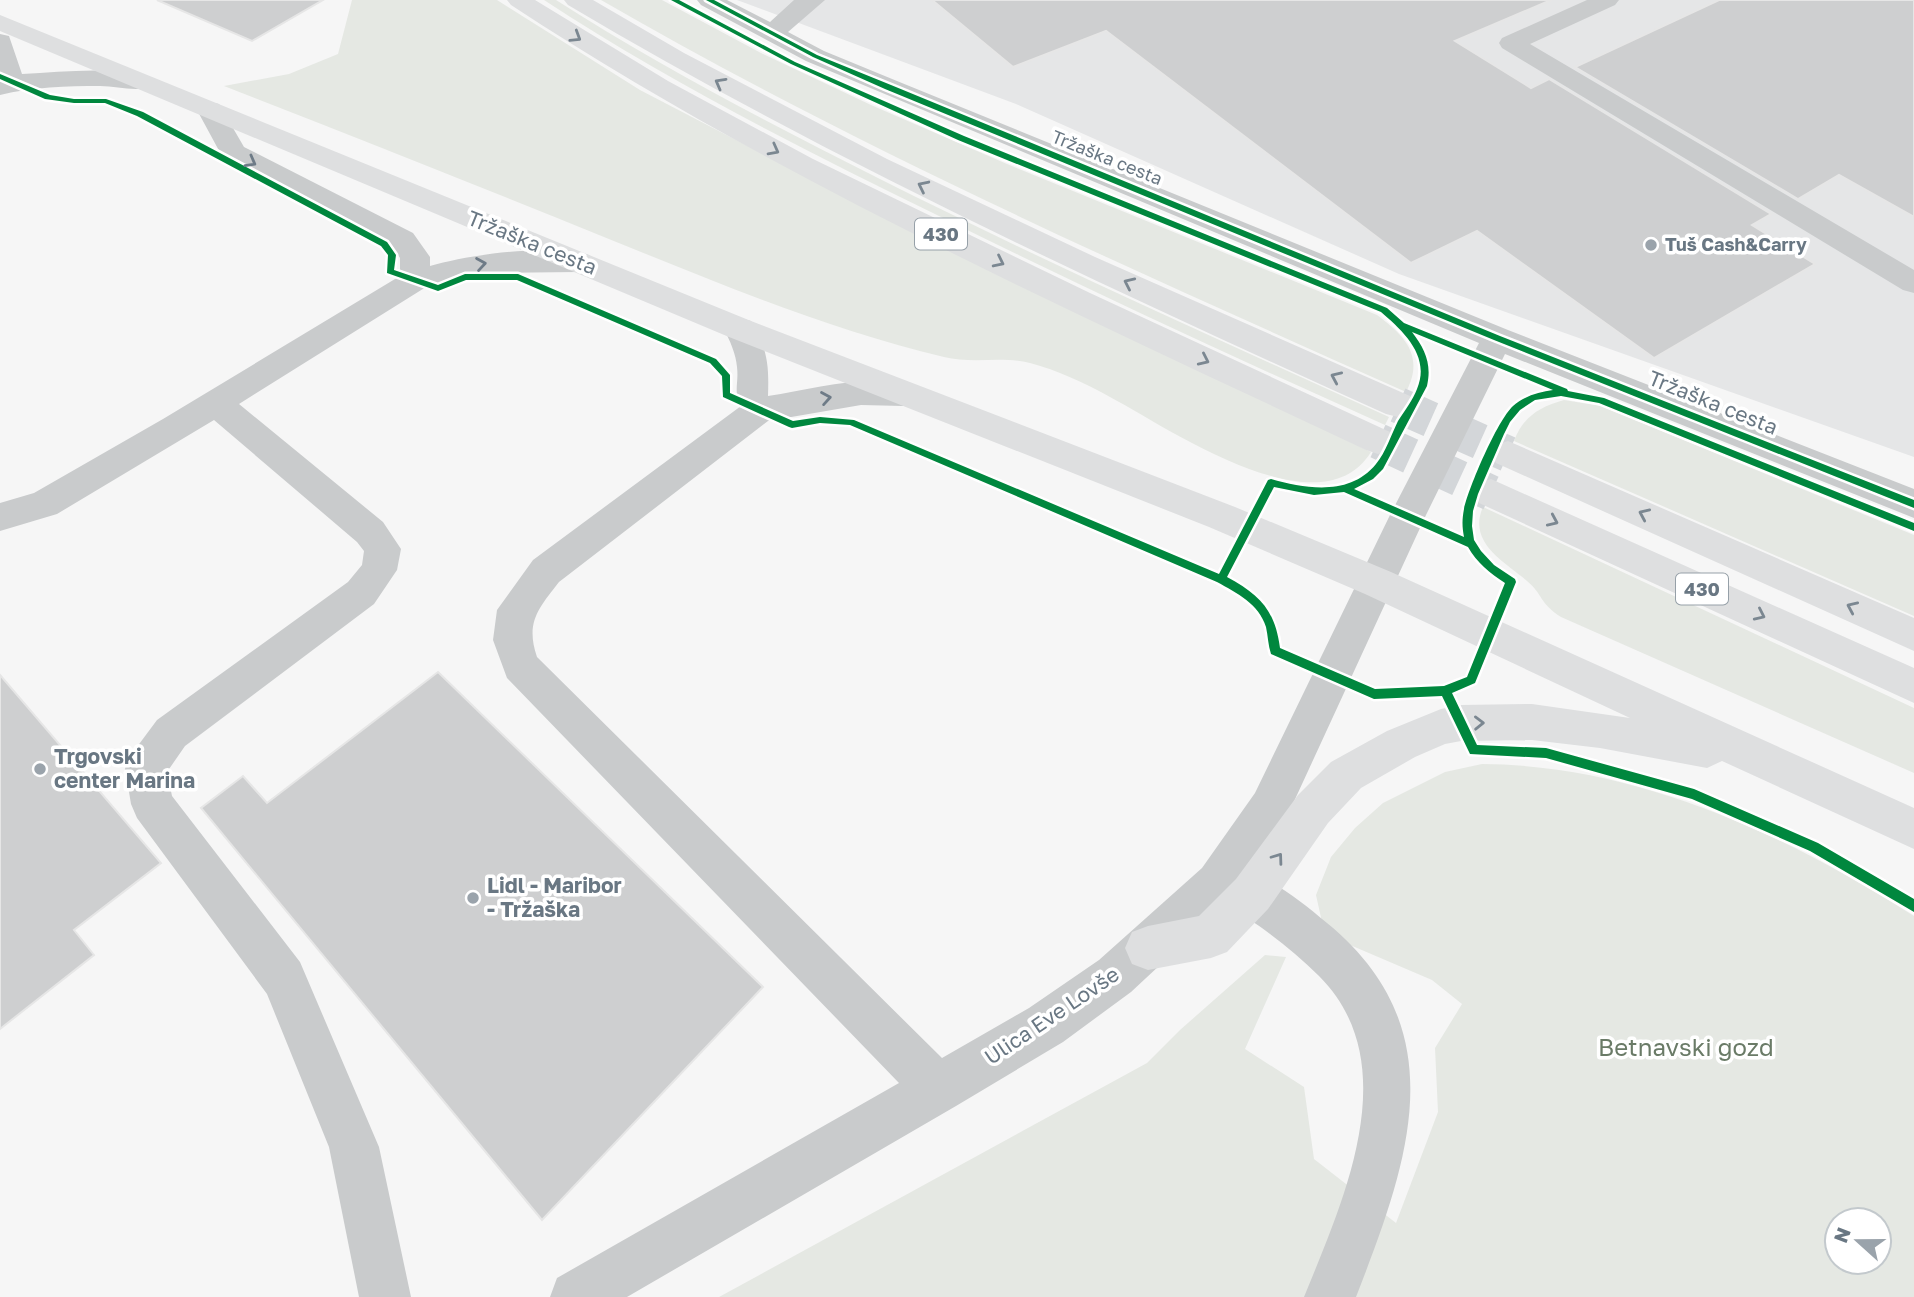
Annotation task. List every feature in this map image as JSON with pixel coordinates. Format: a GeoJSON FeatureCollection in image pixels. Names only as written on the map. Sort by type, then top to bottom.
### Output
{"type":"FeatureCollection","features":[{"type":"Feature","properties":{"kind":"main road","name":"430"},"geometry":{"type":"LineString","coordinates":[[519,0],[644,78],[790,159],[1044,284],[1378,441]]}},
{"type":"Feature","properties":{"kind":"main road","name":"430"},"geometry":{"type":"LineString","coordinates":[[576,0],[729,88],[905,178],[1088,265],[1398,405]]}},
{"type":"Feature","properties":{"kind":"main road","name":"Tržaška cesta"},"geometry":{"type":"LineString","coordinates":[[0,22],[740,329],[1222,517],[1378,583],[1914,829]]}},
{"type":"Feature","properties":{"kind":"main road","name":"430"},"geometry":{"type":"LineString","coordinates":[[1508,454],[1914,635]]}},
{"type":"Feature","properties":{"kind":"main road","name":"430"},"geometry":{"type":"LineString","coordinates":[[1491,493],[1914,686]]}},
{"type":"Feature","properties":{"kind":"main road"},"geometry":{"type":"LineString","coordinates":[[1149,948],[1211,936],[1252,894],[1313,810],[1346,775],[1401,744],[1441,727],[1461,723],[1532,722],[1600,730],[1762,760]]}},
{"type":"Feature","properties":{"kind":"street","name":"Tržaška cesta"},"geometry":{"type":"LineString","coordinates":[[709,0],[815,55],[888,87],[1497,338],[1914,504]]}},
{"type":"Feature","properties":{"kind":"street"},"geometry":{"type":"LineString","coordinates":[[773,33],[800,6],[813,0]]}},
{"type":"Feature","properties":{"kind":"street"},"geometry":{"type":"LineString","coordinates":[[1607,0],[1511,43],[1906,269]]}},
{"type":"Feature","properties":{"kind":"street"},"geometry":{"type":"LineString","coordinates":[[0,41],[6,85],[103,78],[141,82]]}},
{"type":"Feature","properties":{"kind":"street"},"geometry":{"type":"LineString","coordinates":[[210,110],[233,152],[403,240],[415,257],[415,280]]}},
{"type":"Feature","properties":{"kind":"street"},"geometry":{"type":"LineString","coordinates":[[0,517],[45,504],[216,403],[415,280],[454,268],[492,262],[578,262]]}},
{"type":"Feature","properties":{"kind":"street"},"geometry":{"type":"LineString","coordinates":[[740,329],[754,359],[755,379],[751,395],[759,410]]}},
{"type":"Feature","properties":{"kind":"street"},"geometry":{"type":"LineString","coordinates":[[1378,583],[1415,500],[1497,338]]}},
{"type":"Feature","properties":{"kind":"street"},"geometry":{"type":"LineString","coordinates":[[903,394],[861,393],[759,410],[546,571],[516,610],[512,640],[521,666],[939,1088]]}},
{"type":"Feature","properties":{"kind":"street"},"geometry":{"type":"LineString","coordinates":[[216,403],[370,532],[383,548],[379,570],[361,593],[171,733],[146,768],[152,804],[284,978],[354,1147],[385,1297]]}},
{"type":"Feature","properties":{"kind":"street","name":"Ulica Eve Lovše"},"geometry":{"type":"LineString","coordinates":[[576,1297],[1046,1025],[1149,948],[1217,883],[1269,807],[1378,583]]}},
{"type":"Feature","properties":{"kind":"street"},"geometry":{"type":"LineString","coordinates":[[1252,894],[1285,917],[1351,977],[1375,1021],[1388,1072],[1385,1112],[1376,1156],[1352,1243],[1331,1297]]}},
{"type":"Feature","properties":{"kind":"shaded area"},"geometry":{"type":"Polygon","coordinates":[[[737,0],[1914,0],[1914,457],[1399,274],[1016,104],[737,0]]]}},
{"type":"Feature","properties":{"kind":"green space"},"geometry":{"type":"Polygon","coordinates":[[[352,0],[497,0],[640,90],[792,169],[1371,452],[1347,474],[1317,482],[1281,479],[1204,449],[1091,387],[1050,369],[1020,361],[944,357],[812,318],[224,86],[289,74],[338,54],[352,0]]]}},
{"type":"Feature","properties":{"kind":"green space"},"geometry":{"type":"Polygon","coordinates":[[[544,0],[556,0],[714,93],[940,209],[1131,300],[1389,417],[1385,425],[1329,400],[1105,297],[888,191],[688,87],[544,0]]]}},
{"type":"Feature","properties":{"kind":"green space"},"geometry":{"type":"Polygon","coordinates":[[[601,0],[662,0],[761,53],[871,105],[1007,164],[1377,315],[1403,339],[1413,357],[1411,379],[1406,392],[1100,254],[898,158],[699,55],[601,0]]]}},
{"type":"Feature","properties":{"kind":"green space"},"geometry":{"type":"Polygon","coordinates":[[[1564,400],[1601,406],[1914,535],[1914,616],[1514,441],[1522,425],[1533,414],[1564,400]]]}},
{"type":"Feature","properties":{"kind":"green space"},"geometry":{"type":"Polygon","coordinates":[[[1483,507],[1914,708],[1914,773],[1561,617],[1532,586],[1499,559],[1484,541],[1479,520],[1483,507]]]}},
{"type":"Feature","properties":{"kind":"green space","name":"Betnavski gozd"},"geometry":{"type":"Polygon","coordinates":[[[1482,764],[1540,767],[1597,777],[1653,791],[1761,832],[1865,886],[1914,916],[1914,1297],[719,1297],[1147,1063],[1265,955],[1286,957],[1245,1049],[1304,1087],[1314,1159],[1396,1223],[1438,1112],[1435,1048],[1462,1004],[1432,980],[1336,939],[1322,922],[1316,895],[1331,857],[1355,828],[1383,803],[1445,772],[1482,764]]]}},
{"type":"Feature","properties":{"kind":"building"},"geometry":{"type":"Polygon","coordinates":[[[157,0],[323,0],[252,41],[157,0]]]}},
{"type":"Feature","properties":{"kind":"building"},"geometry":{"type":"Polygon","coordinates":[[[932,0],[1551,0],[1455,41],[1531,88],[1549,79],[1771,214],[1752,225],[1815,264],[1654,358],[1477,231],[1411,263],[1106,31],[1013,67],[932,0]]]}},
{"type":"Feature","properties":{"kind":"building"},"geometry":{"type":"Polygon","coordinates":[[[1719,0],[1914,0],[1914,217],[1839,175],[1798,199],[1575,67],[1719,0]]]}},
{"type":"Feature","properties":{"kind":"building","name":"Lidl - Maribor - Tržaška"},"geometry":{"type":"Polygon","coordinates":[[[438,672],[763,987],[542,1220],[201,808],[243,776],[267,803],[438,672]]]}},
{"type":"Feature","properties":{"kind":"building","name":"Trgovski center Marina"},"geometry":{"type":"Polygon","coordinates":[[[0,675],[161,863],[74,930],[94,955],[0,1029],[0,675]]]}},
{"type":"Feature","properties":{"kind":"tunnel"},"geometry":{"type":"LineString","coordinates":[[1398,405],[1508,454]]}},
{"type":"Feature","properties":{"kind":"tunnel"},"geometry":{"type":"LineString","coordinates":[[1378,441],[1491,493]]}},
{"type":"Feature","properties":{"kind":"cycle path"},"geometry":{"type":"LineString","coordinates":[[674,0],[793,63],[961,138],[1384,310],[1401,325],[1421,353],[1425,374],[1421,391],[1380,466],[1369,477],[1343,489],[1314,491],[1271,483],[1221,579]]}},
{"type":"Feature","properties":{"kind":"cycle path"},"geometry":{"type":"LineString","coordinates":[[709,0],[815,56],[888,87],[1497,338],[1914,504]]}},
{"type":"Feature","properties":{"kind":"cycle path"},"geometry":{"type":"LineString","coordinates":[[0,76],[48,97],[74,101],[106,101],[140,114],[384,244],[392,255],[390,271],[438,288],[465,277],[518,277],[713,361],[726,375],[726,395],[792,425],[820,420],[851,422],[1221,579],[1244,592],[1260,606],[1270,625],[1275,651],[1374,694],[1445,691],[1471,680],[1511,582],[1477,554],[1469,540],[1468,511],[1473,494],[1507,420],[1523,403],[1541,395],[1571,394],[1601,400],[1914,527]]}},
{"type":"Feature","properties":{"kind":"cycle path"},"geometry":{"type":"LineString","coordinates":[[1406,326],[1564,391]]}},
{"type":"Feature","properties":{"kind":"cycle path"},"geometry":{"type":"LineString","coordinates":[[1343,488],[1471,544]]}},
{"type":"Feature","properties":{"kind":"cycle path"},"geometry":{"type":"LineString","coordinates":[[1445,691],[1474,750],[1546,753],[1694,794],[1814,847],[1914,906]]}},
{"type":"Feature","properties":{"kind":"place","name":"Tuš Cash&Carry"},"geometry":{"type":"Point","coordinates":[1651,245]}},
{"type":"Feature","properties":{"kind":"place","name":"Trgovski center Marina"},"geometry":{"type":"Point","coordinates":[40,769]}},
{"type":"Feature","properties":{"kind":"place","name":"Lidl - Maribor - Tržaška"},"geometry":{"type":"Point","coordinates":[473,898]}}]}
